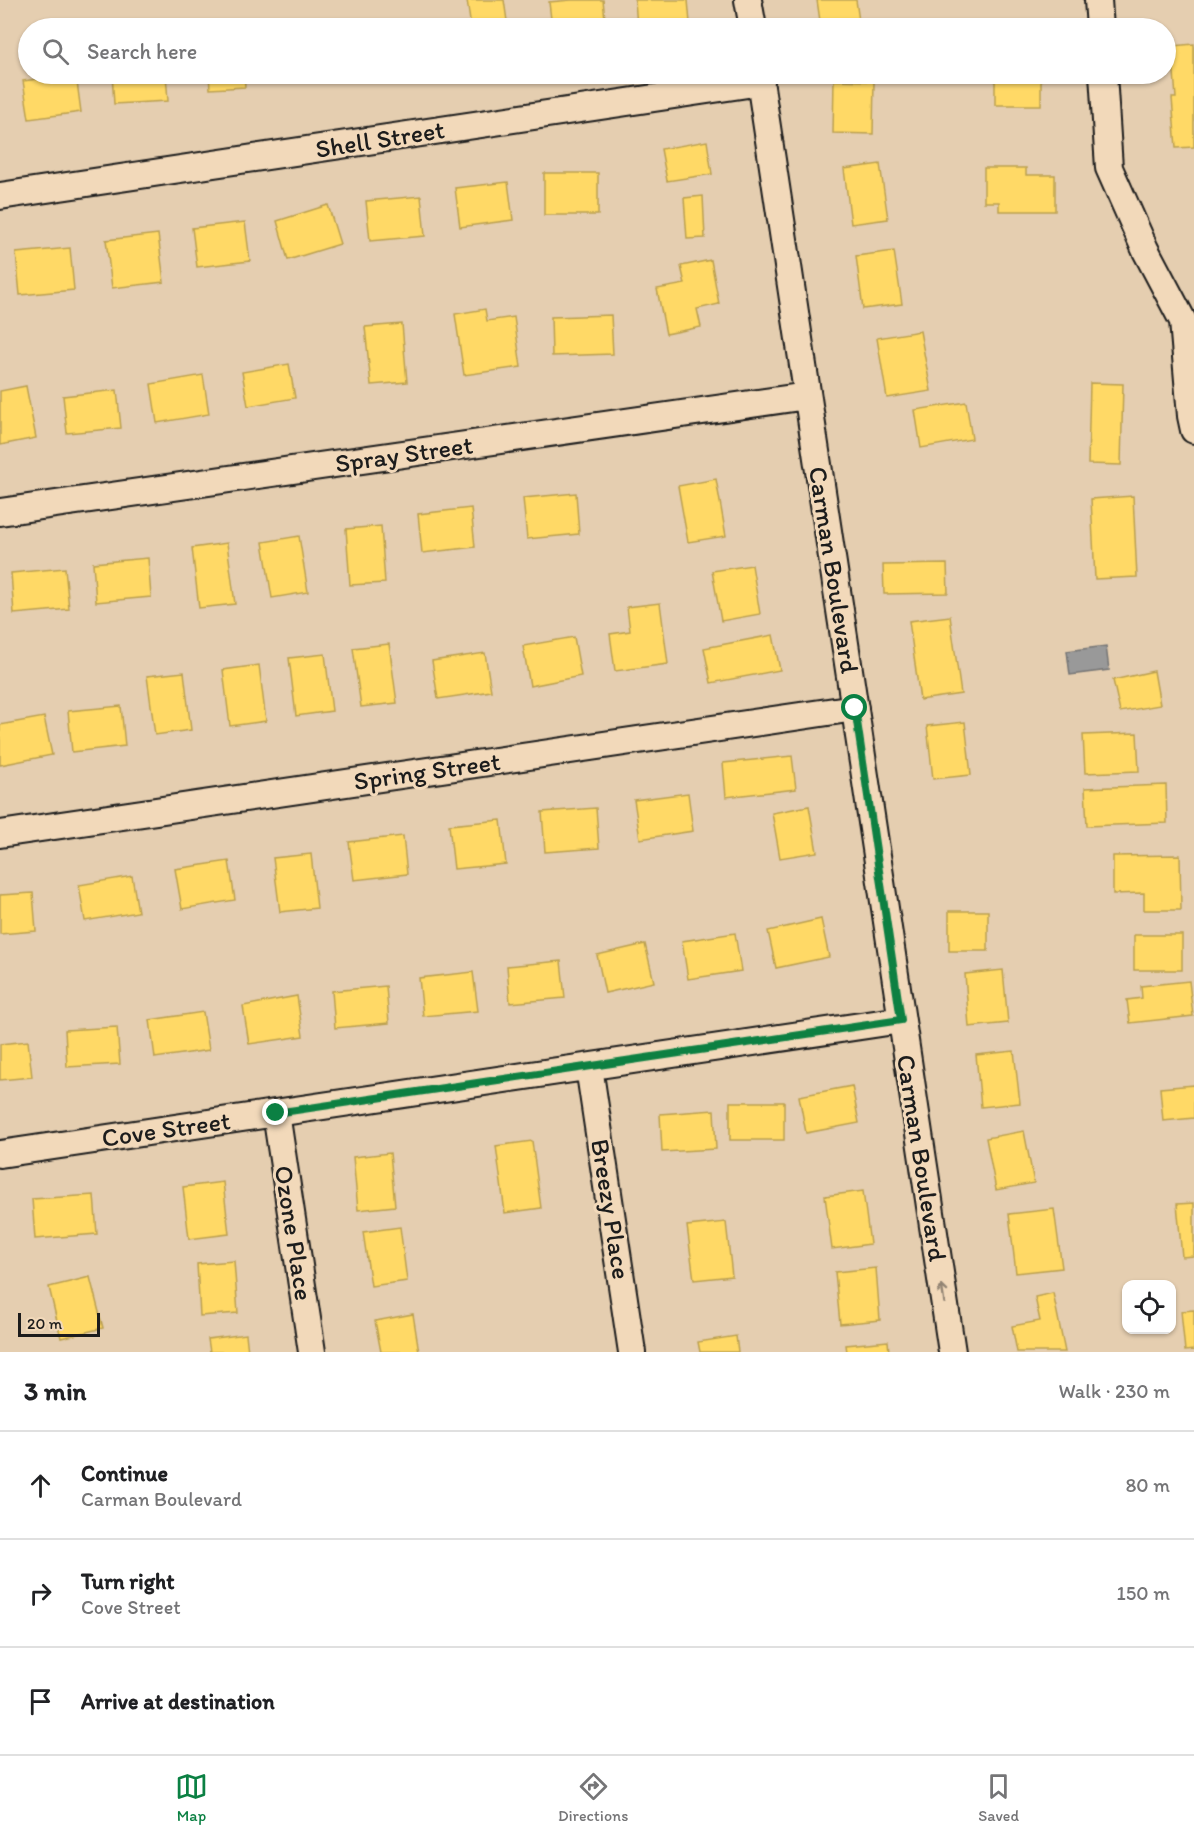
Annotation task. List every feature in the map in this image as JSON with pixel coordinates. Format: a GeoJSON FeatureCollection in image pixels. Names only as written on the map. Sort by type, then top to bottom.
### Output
{"type":"FeatureCollection","features":[{"type":"Feature","properties":{"kind":"street"},"geometry":{"type":"LineString","coordinates":[[748,0],[751,18]]}},
{"type":"Feature","properties":{"kind":"street"},"geometry":{"type":"LineString","coordinates":[[1098,0],[1099,18]]}},
{"type":"Feature","properties":{"kind":"street","name":"Shell Street"},"geometry":{"type":"LineString","coordinates":[[0,196],[721,84]]}},
{"type":"Feature","properties":{"kind":"street","name":"Carman Boulevard"},"geometry":{"type":"LineString","coordinates":[[761,84],[952,1352]]}},
{"type":"Feature","properties":{"kind":"street"},"geometry":{"type":"LineString","coordinates":[[1104,84],[1109,168],[1145,249],[1189,321],[1191,416],[1194,430]]}},
{"type":"Feature","properties":{"kind":"street","name":"Spray Street"},"geometry":{"type":"LineString","coordinates":[[0,512],[807,396]]}},
{"type":"Feature","properties":{"kind":"street","name":"Spring Street"},"geometry":{"type":"LineString","coordinates":[[0,834],[855,708]]}},
{"type":"Feature","properties":{"kind":"street","name":"Cove Street"},"geometry":{"type":"LineString","coordinates":[[0,1154],[901,1020]]}},
{"type":"Feature","properties":{"kind":"street","name":"Breezy Place"},"geometry":{"type":"LineString","coordinates":[[589,1066],[632,1352]]}},
{"type":"Feature","properties":{"kind":"street","name":"Ozone Place"},"geometry":{"type":"LineString","coordinates":[[276,1113],[312,1352]]}},
{"type":"Feature","properties":{"kind":"building: Homes"},"geometry":{"type":"Polygon","coordinates":[[[467,0],[504,0],[507,18],[470,18],[467,0]]]}},
{"type":"Feature","properties":{"kind":"building: Homes"},"geometry":{"type":"Polygon","coordinates":[[[603,0],[605,18],[551,18],[549,2],[603,0]]]}},
{"type":"Feature","properties":{"kind":"building: Homes"},"geometry":{"type":"Polygon","coordinates":[[[635,0],[688,0],[690,18],[636,18],[635,0]]]}},
{"type":"Feature","properties":{"kind":"building: Homes"},"geometry":{"type":"Polygon","coordinates":[[[817,0],[856,0],[859,18],[820,18],[817,0]]]}},
{"type":"Feature","properties":{"kind":"building: Homes"},"geometry":{"type":"Polygon","coordinates":[[[1194,44],[1194,147],[1176,148],[1172,98],[1176,98],[1176,46],[1194,44]]]}},
{"type":"Feature","properties":{"kind":"building: Homes"},"geometry":{"type":"Polygon","coordinates":[[[23,84],[77,84],[81,112],[29,119],[23,84]]]}},
{"type":"Feature","properties":{"kind":"building: Homes"},"geometry":{"type":"Polygon","coordinates":[[[113,84],[167,84],[168,101],[114,104],[113,84]]]}},
{"type":"Feature","properties":{"kind":"building: Homes"},"geometry":{"type":"Polygon","coordinates":[[[210,84],[245,84],[245,87],[210,89],[210,84]]]}},
{"type":"Feature","properties":{"kind":"building: Homes"},"geometry":{"type":"Polygon","coordinates":[[[834,84],[874,84],[873,134],[833,133],[834,84]]]}},
{"type":"Feature","properties":{"kind":"building: Homes"},"geometry":{"type":"Polygon","coordinates":[[[995,84],[1041,84],[1041,105],[995,105],[995,84]]]}},
{"type":"Feature","properties":{"kind":"building: Homes"},"geometry":{"type":"Polygon","coordinates":[[[707,141],[712,174],[667,181],[661,149],[707,141]]]}},
{"type":"Feature","properties":{"kind":"building: Homes"},"geometry":{"type":"Polygon","coordinates":[[[880,164],[888,219],[851,224],[844,169],[880,164]]]}},
{"type":"Feature","properties":{"kind":"building: Homes"},"geometry":{"type":"Polygon","coordinates":[[[984,168],[1026,168],[1026,175],[1055,175],[1055,211],[999,211],[999,202],[984,202],[984,168]]]}},
{"type":"Feature","properties":{"kind":"building: Homes"},"geometry":{"type":"Polygon","coordinates":[[[544,173],[598,173],[598,215],[544,215],[544,173]]]}},
{"type":"Feature","properties":{"kind":"building: Homes"},"geometry":{"type":"Polygon","coordinates":[[[508,182],[513,220],[460,227],[455,188],[508,182]]]}},
{"type":"Feature","properties":{"kind":"building: Homes"},"geometry":{"type":"Polygon","coordinates":[[[421,196],[425,236],[370,241],[366,201],[421,196]]]}},
{"type":"Feature","properties":{"kind":"building: Homes"},"geometry":{"type":"Polygon","coordinates":[[[703,196],[705,238],[687,239],[684,198],[703,196]]]}},
{"type":"Feature","properties":{"kind":"building: Homes"},"geometry":{"type":"Polygon","coordinates":[[[328,205],[340,244],[288,260],[277,221],[328,205]]]}},
{"type":"Feature","properties":{"kind":"building: Homes"},"geometry":{"type":"Polygon","coordinates":[[[245,222],[250,261],[197,267],[192,228],[245,222]]]}},
{"type":"Feature","properties":{"kind":"building: Homes"},"geometry":{"type":"Polygon","coordinates":[[[158,234],[164,282],[112,288],[106,240],[158,234]]]}},
{"type":"Feature","properties":{"kind":"building: Homes"},"geometry":{"type":"Polygon","coordinates":[[[70,248],[74,290],[20,295],[16,253],[70,248]]]}},
{"type":"Feature","properties":{"kind":"building: Homes"},"geometry":{"type":"Polygon","coordinates":[[[894,251],[902,304],[863,309],[856,256],[894,251]]]}},
{"type":"Feature","properties":{"kind":"building: Homes"},"geometry":{"type":"Polygon","coordinates":[[[711,260],[719,304],[697,309],[701,327],[666,334],[657,289],[685,284],[681,266],[711,260]]]}},
{"type":"Feature","properties":{"kind":"building: Homes"},"geometry":{"type":"Polygon","coordinates":[[[485,309],[487,321],[514,317],[521,367],[464,375],[455,314],[485,309]]]}},
{"type":"Feature","properties":{"kind":"building: Homes"},"geometry":{"type":"Polygon","coordinates":[[[611,315],[613,354],[552,356],[551,317],[611,315]]]}},
{"type":"Feature","properties":{"kind":"building: Homes"},"geometry":{"type":"Polygon","coordinates":[[[402,324],[407,382],[371,385],[365,327],[402,324]]]}},
{"type":"Feature","properties":{"kind":"building: Homes"},"geometry":{"type":"Polygon","coordinates":[[[920,331],[931,391],[887,398],[877,338],[920,331]]]}},
{"type":"Feature","properties":{"kind":"building: Homes"},"geometry":{"type":"Polygon","coordinates":[[[289,364],[295,398],[248,406],[242,372],[289,364]]]}},
{"type":"Feature","properties":{"kind":"building: Homes"},"geometry":{"type":"Polygon","coordinates":[[[203,375],[209,414],[157,423],[151,384],[203,375]]]}},
{"type":"Feature","properties":{"kind":"building: Homes"},"geometry":{"type":"Polygon","coordinates":[[[1090,383],[1123,384],[1121,465],[1088,464],[1090,383]]]}},
{"type":"Feature","properties":{"kind":"building: Homes"},"geometry":{"type":"Polygon","coordinates":[[[26,386],[36,438],[0,445],[0,391],[26,386]]]}},
{"type":"Feature","properties":{"kind":"building: Homes"},"geometry":{"type":"Polygon","coordinates":[[[117,390],[121,428],[67,433],[63,396],[117,390]]]}},
{"type":"Feature","properties":{"kind":"building: Homes"},"geometry":{"type":"Polygon","coordinates":[[[966,402],[972,439],[921,448],[915,410],[966,402]]]}},
{"type":"Feature","properties":{"kind":"building: Homes"},"geometry":{"type":"Polygon","coordinates":[[[716,479],[726,536],[688,542],[678,486],[716,479]]]}},
{"type":"Feature","properties":{"kind":"building: Homes"},"geometry":{"type":"Polygon","coordinates":[[[576,493],[579,534],[527,539],[523,498],[576,493]]]}},
{"type":"Feature","properties":{"kind":"building: Homes"},"geometry":{"type":"Polygon","coordinates":[[[1133,496],[1137,577],[1095,579],[1091,499],[1133,496]]]}},
{"type":"Feature","properties":{"kind":"building: Homes"},"geometry":{"type":"Polygon","coordinates":[[[471,508],[475,547],[422,553],[418,514],[471,508]]]}},
{"type":"Feature","properties":{"kind":"building: Homes"},"geometry":{"type":"Polygon","coordinates":[[[381,526],[385,583],[350,585],[346,529],[381,526]]]}},
{"type":"Feature","properties":{"kind":"building: Homes"},"geometry":{"type":"Polygon","coordinates":[[[299,536],[308,592],[272,598],[263,542],[299,536]]]}},
{"type":"Feature","properties":{"kind":"building: Homes"},"geometry":{"type":"Polygon","coordinates":[[[227,543],[235,604],[199,608],[192,548],[227,543]]]}},
{"type":"Feature","properties":{"kind":"building: Homes"},"geometry":{"type":"Polygon","coordinates":[[[148,558],[151,597],[96,602],[93,563],[148,558]]]}},
{"type":"Feature","properties":{"kind":"building: Homes"},"geometry":{"type":"Polygon","coordinates":[[[947,564],[948,593],[884,594],[883,565],[947,564]]]}},
{"type":"Feature","properties":{"kind":"building: Homes"},"geometry":{"type":"Polygon","coordinates":[[[752,565],[760,614],[721,621],[712,571],[752,565]]]}},
{"type":"Feature","properties":{"kind":"building: Homes"},"geometry":{"type":"Polygon","coordinates":[[[65,568],[69,609],[14,614],[11,573],[65,568]]]}},
{"type":"Feature","properties":{"kind":"building: Homes"},"geometry":{"type":"Polygon","coordinates":[[[660,603],[668,664],[615,671],[610,634],[630,631],[627,607],[660,603]]]}},
{"type":"Feature","properties":{"kind":"building: Homes"},"geometry":{"type":"Polygon","coordinates":[[[950,616],[961,694],[920,700],[909,621],[950,616]]]}},
{"type":"Feature","properties":{"kind":"building: Homes"},"geometry":{"type":"Polygon","coordinates":[[[773,635],[780,670],[711,683],[704,648],[773,635]]]}},
{"type":"Feature","properties":{"kind":"building: Homes"},"geometry":{"type":"Polygon","coordinates":[[[574,637],[581,676],[530,686],[523,646],[574,637]]]}},
{"type":"Feature","properties":{"kind":"building: Homes"},"geometry":{"type":"Polygon","coordinates":[[[389,644],[397,703],[361,707],[353,648],[389,644]]]}},
{"type":"Feature","properties":{"kind":"building: Homes"},"geometry":{"type":"Polygon","coordinates":[[[485,653],[491,691],[438,699],[432,661],[485,653]]]}},
{"type":"Feature","properties":{"kind":"building: Homes"},"geometry":{"type":"Polygon","coordinates":[[[325,654],[332,711],[296,716],[289,658],[325,654]]]}},
{"type":"Feature","properties":{"kind":"building: Homes"},"geometry":{"type":"Polygon","coordinates":[[[259,665],[266,721],[230,726],[223,670],[259,665]]]}},
{"type":"Feature","properties":{"kind":"building: Homes"},"geometry":{"type":"Polygon","coordinates":[[[1154,671],[1160,705],[1120,712],[1113,680],[1154,671]]]}},
{"type":"Feature","properties":{"kind":"building: Homes"},"geometry":{"type":"Polygon","coordinates":[[[184,672],[191,730],[155,735],[147,676],[184,672]]]}},
{"type":"Feature","properties":{"kind":"building: Homes"},"geometry":{"type":"Polygon","coordinates":[[[121,706],[125,746],[72,752],[68,711],[121,706]]]}},
{"type":"Feature","properties":{"kind":"building: Homes"},"geometry":{"type":"Polygon","coordinates":[[[44,717],[52,755],[0,765],[0,725],[44,717]]]}},
{"type":"Feature","properties":{"kind":"building: Homes"},"geometry":{"type":"Polygon","coordinates":[[[965,722],[971,775],[933,779],[927,726],[965,722]]]}},
{"type":"Feature","properties":{"kind":"building: Homes"},"geometry":{"type":"Polygon","coordinates":[[[1137,733],[1139,771],[1085,773],[1083,735],[1137,733]]]}},
{"type":"Feature","properties":{"kind":"building: Homes"},"geometry":{"type":"Polygon","coordinates":[[[792,756],[796,789],[726,797],[723,763],[792,756]]]}},
{"type":"Feature","properties":{"kind":"building: Homes"},"geometry":{"type":"Polygon","coordinates":[[[1166,785],[1167,823],[1087,826],[1085,788],[1166,785]]]}},
{"type":"Feature","properties":{"kind":"building: Homes"},"geometry":{"type":"Polygon","coordinates":[[[688,793],[693,831],[640,839],[634,800],[688,793]]]}},
{"type":"Feature","properties":{"kind":"building: Homes"},"geometry":{"type":"Polygon","coordinates":[[[809,806],[817,852],[780,858],[772,813],[809,806]]]}},
{"type":"Feature","properties":{"kind":"building: Homes"},"geometry":{"type":"Polygon","coordinates":[[[596,808],[599,848],[545,852],[542,812],[596,808]]]}},
{"type":"Feature","properties":{"kind":"building: Homes"},"geometry":{"type":"Polygon","coordinates":[[[501,820],[506,864],[454,869],[449,825],[501,820]]]}},
{"type":"Feature","properties":{"kind":"building: Homes"},"geometry":{"type":"Polygon","coordinates":[[[403,836],[407,874],[354,880],[349,842],[403,836]]]}},
{"type":"Feature","properties":{"kind":"building: Homes"},"geometry":{"type":"Polygon","coordinates":[[[311,854],[317,908],[280,912],[273,858],[311,854]]]}},
{"type":"Feature","properties":{"kind":"building: Homes"},"geometry":{"type":"Polygon","coordinates":[[[1180,855],[1181,910],[1144,910],[1144,893],[1113,894],[1113,856],[1180,855]]]}},
{"type":"Feature","properties":{"kind":"building: Homes"},"geometry":{"type":"Polygon","coordinates":[[[229,861],[235,900],[182,909],[175,869],[229,861]]]}},
{"type":"Feature","properties":{"kind":"building: Homes"},"geometry":{"type":"Polygon","coordinates":[[[132,876],[138,912],[85,921],[79,885],[132,876]]]}},
{"type":"Feature","properties":{"kind":"building: Homes"},"geometry":{"type":"Polygon","coordinates":[[[33,893],[36,931],[0,934],[0,895],[33,893]]]}},
{"type":"Feature","properties":{"kind":"building: Homes"},"geometry":{"type":"Polygon","coordinates":[[[949,911],[988,911],[988,951],[949,951],[949,911]]]}},
{"type":"Feature","properties":{"kind":"building: Homes"},"geometry":{"type":"Polygon","coordinates":[[[821,919],[829,957],[776,968],[768,931],[821,919]]]}},
{"type":"Feature","properties":{"kind":"building: Homes"},"geometry":{"type":"Polygon","coordinates":[[[735,933],[741,971],[688,979],[682,941],[735,933]]]}},
{"type":"Feature","properties":{"kind":"building: Homes"},"geometry":{"type":"Polygon","coordinates":[[[1134,935],[1182,935],[1182,970],[1134,970],[1134,935]]]}},
{"type":"Feature","properties":{"kind":"building: Homes"},"geometry":{"type":"Polygon","coordinates":[[[645,944],[654,982],[605,993],[597,955],[645,944]]]}},
{"type":"Feature","properties":{"kind":"building: Homes"},"geometry":{"type":"Polygon","coordinates":[[[561,961],[565,998],[510,1003],[507,966],[561,961]]]}},
{"type":"Feature","properties":{"kind":"building: Homes"},"geometry":{"type":"Polygon","coordinates":[[[1003,970],[1008,1023],[969,1027],[965,974],[1003,970]]]}},
{"type":"Feature","properties":{"kind":"building: Homes"},"geometry":{"type":"Polygon","coordinates":[[[473,972],[478,1011],[423,1016],[419,978],[473,972]]]}},
{"type":"Feature","properties":{"kind":"building: Homes"},"geometry":{"type":"Polygon","coordinates":[[[1189,981],[1193,1016],[1130,1023],[1127,1000],[1142,998],[1141,986],[1189,981]]]}},
{"type":"Feature","properties":{"kind":"building: Homes"},"geometry":{"type":"Polygon","coordinates":[[[386,986],[389,1023],[335,1028],[332,991],[386,986]]]}},
{"type":"Feature","properties":{"kind":"building: Homes"},"geometry":{"type":"Polygon","coordinates":[[[297,996],[303,1036],[249,1044],[243,1006],[297,996]]]}},
{"type":"Feature","properties":{"kind":"building: Homes"},"geometry":{"type":"Polygon","coordinates":[[[203,1012],[209,1050],[155,1058],[150,1020],[203,1012]]]}},
{"type":"Feature","properties":{"kind":"building: Homes"},"geometry":{"type":"Polygon","coordinates":[[[117,1027],[120,1064],[67,1067],[65,1030],[117,1027]]]}},
{"type":"Feature","properties":{"kind":"building: Homes"},"geometry":{"type":"Polygon","coordinates":[[[28,1041],[32,1077],[0,1080],[0,1044],[28,1041]]]}},
{"type":"Feature","properties":{"kind":"building: Homes"},"geometry":{"type":"Polygon","coordinates":[[[1014,1051],[1020,1103],[981,1107],[976,1055],[1014,1051]]]}},
{"type":"Feature","properties":{"kind":"building: Homes"},"geometry":{"type":"Polygon","coordinates":[[[1194,1085],[1194,1118],[1163,1121],[1160,1088],[1194,1085]]]}},
{"type":"Feature","properties":{"kind":"building: Homes"},"geometry":{"type":"Polygon","coordinates":[[[852,1086],[859,1123],[806,1133],[799,1096],[852,1086]]]}},
{"type":"Feature","properties":{"kind":"building: Homes"},"geometry":{"type":"Polygon","coordinates":[[[730,1102],[784,1102],[784,1140],[730,1140],[730,1102]]]}},
{"type":"Feature","properties":{"kind":"building: Homes"},"geometry":{"type":"Polygon","coordinates":[[[714,1110],[716,1149],[662,1152],[660,1114],[714,1110]]]}},
{"type":"Feature","properties":{"kind":"building: Homes"},"geometry":{"type":"Polygon","coordinates":[[[1024,1131],[1034,1183],[996,1190],[986,1138],[1024,1131]]]}},
{"type":"Feature","properties":{"kind":"building: Homes"},"geometry":{"type":"Polygon","coordinates":[[[532,1141],[541,1208],[505,1213],[496,1146],[532,1141]]]}},
{"type":"Feature","properties":{"kind":"building: Homes"},"geometry":{"type":"Polygon","coordinates":[[[390,1153],[395,1206],[358,1210],[353,1157],[390,1153]]]}},
{"type":"Feature","properties":{"kind":"building: Homes"},"geometry":{"type":"Polygon","coordinates":[[[223,1182],[229,1234],[189,1239],[183,1187],[223,1182]]]}},
{"type":"Feature","properties":{"kind":"building: Homes"},"geometry":{"type":"Polygon","coordinates":[[[863,1191],[870,1244],[832,1249],[825,1196],[863,1191]]]}},
{"type":"Feature","properties":{"kind":"building: Homes"},"geometry":{"type":"Polygon","coordinates":[[[94,1195],[97,1234],[35,1239],[32,1199],[94,1195]]]}},
{"type":"Feature","properties":{"kind":"building: Homes"},"geometry":{"type":"Polygon","coordinates":[[[1194,1203],[1194,1256],[1182,1257],[1177,1204],[1194,1203]]]}},
{"type":"Feature","properties":{"kind":"building: Homes"},"geometry":{"type":"Polygon","coordinates":[[[1054,1209],[1062,1268],[1016,1273],[1009,1214],[1054,1209]]]}},
{"type":"Feature","properties":{"kind":"building: Homes"},"geometry":{"type":"Polygon","coordinates":[[[726,1222],[732,1276],[694,1280],[687,1226],[726,1222]]]}},
{"type":"Feature","properties":{"kind":"building: Homes"},"geometry":{"type":"Polygon","coordinates":[[[400,1227],[407,1281],[371,1286],[363,1232],[400,1227]]]}},
{"type":"Feature","properties":{"kind":"building: Homes"},"geometry":{"type":"Polygon","coordinates":[[[234,1261],[238,1313],[200,1316],[197,1264],[234,1261]]]}},
{"type":"Feature","properties":{"kind":"building: Homes"},"geometry":{"type":"Polygon","coordinates":[[[876,1268],[880,1320],[840,1324],[835,1272],[876,1268]]]}},
{"type":"Feature","properties":{"kind":"building: Homes"},"geometry":{"type":"Polygon","coordinates":[[[90,1277],[103,1328],[61,1338],[49,1287],[90,1277]]]}},
{"type":"Feature","properties":{"kind":"building: Homes"},"geometry":{"type":"Polygon","coordinates":[[[1053,1293],[1065,1352],[1017,1352],[1012,1326],[1040,1321],[1035,1297],[1053,1293]]]}},
{"type":"Feature","properties":{"kind":"building: Homes"},"geometry":{"type":"Polygon","coordinates":[[[1194,1310],[1194,1350],[1185,1351],[1181,1311],[1194,1310]]]}},
{"type":"Feature","properties":{"kind":"building: Homes"},"geometry":{"type":"Polygon","coordinates":[[[413,1314],[419,1352],[381,1352],[375,1321],[413,1314]]]}},
{"type":"Feature","properties":{"kind":"building: Homes"},"geometry":{"type":"Polygon","coordinates":[[[246,1334],[248,1352],[210,1352],[208,1339],[246,1334]]]}},
{"type":"Feature","properties":{"kind":"building: Homes"},"geometry":{"type":"Polygon","coordinates":[[[736,1336],[738,1352],[700,1352],[698,1342],[736,1336]]]}},
{"type":"Feature","properties":{"kind":"building: Homes"},"geometry":{"type":"Polygon","coordinates":[[[888,1341],[889,1352],[847,1352],[846,1345],[888,1341]]]}},
{"type":"Feature","properties":{"kind":"building: Industry"},"geometry":{"type":"Polygon","coordinates":[[[1106,646],[1109,670],[1070,675],[1067,651],[1106,646]]]}},
{"type":"Feature","properties":{"kind":"route"},"geometry":{"type":"LineString","coordinates":[[276,1113],[901,1020],[855,708]]}}]}
